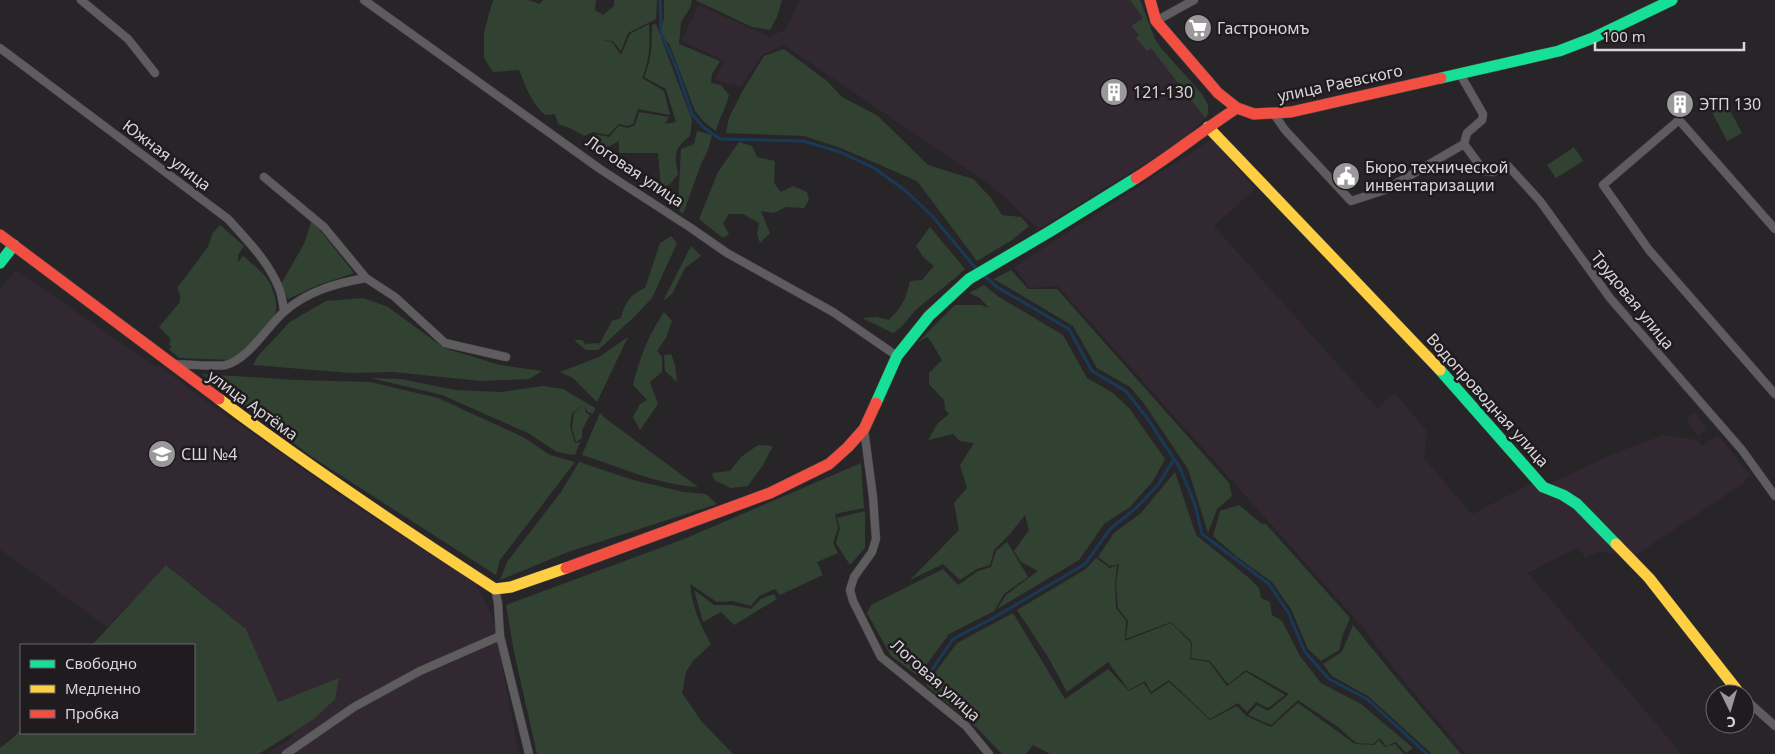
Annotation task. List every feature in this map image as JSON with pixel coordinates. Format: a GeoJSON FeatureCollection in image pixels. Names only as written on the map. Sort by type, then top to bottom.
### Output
{"type":"FeatureCollection","features":[{"type":"Feature","properties":{"kind":"street"},"geometry":{"type":"LineString","coordinates":[[81,0],[128,39],[155,73]]}},
{"type":"Feature","properties":{"kind":"street","name":"Логовая улица"},"geometry":{"type":"LineString","coordinates":[[364,0],[600,169],[727,253],[833,312],[897,356]]}},
{"type":"Feature","properties":{"kind":"street"},"geometry":{"type":"LineString","coordinates":[[529,754],[500,636],[498,603],[495,589],[536,579],[770,493],[829,464],[864,429],[897,356],[929,316],[969,279],[1049,232],[1168,157],[1237,108],[1218,94],[1156,20],[1150,0]]}},
{"type":"Feature","properties":{"kind":"street"},"geometry":{"type":"LineString","coordinates":[[1156,20],[1194,0]]}},
{"type":"Feature","properties":{"kind":"street","name":"улица Раевского"},"geometry":{"type":"LineString","coordinates":[[1237,108],[1254,114],[1274,114],[1314,107],[1559,51],[1593,38],[1672,0]]}},
{"type":"Feature","properties":{"kind":"street","name":"Южная улица"},"geometry":{"type":"LineString","coordinates":[[0,48],[228,219],[260,254],[272,273],[280,290],[284,311]]}},
{"type":"Feature","properties":{"kind":"street"},"geometry":{"type":"LineString","coordinates":[[1274,114],[1285,130],[1351,201],[1385,190],[1464,144],[1468,133],[1482,120],[1482,114],[1460,74]]}},
{"type":"Feature","properties":{"kind":"street"},"geometry":{"type":"LineString","coordinates":[[1775,229],[1678,120],[1603,185],[1649,250],[1775,394]]}},
{"type":"Feature","properties":{"kind":"street","name":"Водопроводная улица"},"geometry":{"type":"LineString","coordinates":[[1208,127],[1430,358],[1543,487],[1563,495],[1577,504],[1649,578],[1732,684]]}},
{"type":"Feature","properties":{"kind":"street","name":"Трудовая улица"},"geometry":{"type":"LineString","coordinates":[[1464,144],[1484,171],[1493,172],[1508,166],[1540,201],[1610,298],[1742,450],[1775,496]]}},
{"type":"Feature","properties":{"kind":"street"},"geometry":{"type":"LineString","coordinates":[[264,177],[324,227],[366,278],[395,297],[445,343],[506,357]]}},
{"type":"Feature","properties":{"kind":"street","name":"улица Артёма"},"geometry":{"type":"LineString","coordinates":[[0,235],[284,448],[374,511],[495,589]]}},
{"type":"Feature","properties":{"kind":"street"},"geometry":{"type":"LineString","coordinates":[[0,263],[14,246]]}},
{"type":"Feature","properties":{"kind":"street"},"geometry":{"type":"LineString","coordinates":[[171,364],[226,365],[241,358],[284,311],[302,298],[340,282],[366,278]]}},
{"type":"Feature","properties":{"kind":"street","name":"Логовая улица"},"geometry":{"type":"LineString","coordinates":[[864,429],[873,497],[876,539],[872,552],[854,577],[850,590],[853,601],[881,657],[966,726],[989,754]]}},
{"type":"Feature","properties":{"kind":"street"},"geometry":{"type":"LineString","coordinates":[[286,754],[354,707],[420,671],[500,636]]}},
{"type":"Feature","properties":{"kind":"street"},"geometry":{"type":"LineString","coordinates":[[1755,707],[1775,726]]}},
{"type":"Feature","properties":{"kind":"shaded area"},"geometry":{"type":"Polygon","coordinates":[[[800,0],[1134,0],[1142,14],[1141,26],[1210,114],[1183,140],[1039,229],[992,186],[784,45],[762,55],[741,87],[715,80],[724,61],[682,41],[698,5],[770,37],[786,29],[800,0]]]}},
{"type":"Feature","properties":{"kind":"shaded area"},"geometry":{"type":"Polygon","coordinates":[[[1212,139],[1255,189],[1214,226],[1377,408],[1395,393],[1427,431],[1424,458],[1472,514],[1533,483],[1549,484],[1615,453],[1664,435],[1697,440],[1702,446],[1718,435],[1750,475],[1741,485],[1633,557],[1626,544],[1612,554],[1600,551],[1585,558],[1579,547],[1528,573],[1682,754],[1466,754],[1401,678],[1360,624],[1058,286],[1030,288],[1014,267],[1212,139]]]}},
{"type":"Feature","properties":{"kind":"shaded area"},"geometry":{"type":"Polygon","coordinates":[[[16,270],[156,367],[159,365],[200,397],[357,507],[476,584],[493,617],[519,754],[266,754],[293,737],[246,629],[167,565],[107,627],[0,549],[0,289],[16,270]]]}},
{"type":"Feature","properties":{"kind":"shaded area"},"geometry":{"type":"Polygon","coordinates":[[[1695,412],[1707,430],[1698,436],[1686,418],[1695,412]]]}},
{"type":"Feature","properties":{"kind":"green space"},"geometry":{"type":"Polygon","coordinates":[[[494,0],[528,0],[540,4],[543,0],[596,0],[595,10],[603,15],[614,6],[614,0],[657,0],[656,19],[628,33],[621,51],[613,41],[602,40],[612,42],[621,55],[630,34],[649,24],[649,51],[642,78],[664,91],[670,115],[638,109],[633,124],[627,126],[619,124],[608,135],[593,132],[584,136],[558,124],[555,114],[545,115],[536,105],[519,70],[493,72],[484,58],[484,32],[494,0]]]}},
{"type":"Feature","properties":{"kind":"green space"},"geometry":{"type":"Polygon","coordinates":[[[664,0],[692,0],[690,8],[681,22],[679,44],[720,61],[712,74],[711,83],[721,85],[729,95],[716,131],[704,122],[695,111],[669,43],[661,38],[692,120],[690,136],[681,144],[676,152],[678,174],[670,184],[661,188],[658,153],[619,153],[619,141],[606,148],[590,135],[609,137],[619,126],[628,128],[635,125],[639,112],[669,117],[665,124],[676,122],[666,89],[644,77],[652,45],[652,25],[656,24],[660,35],[664,17],[664,0]]]}},
{"type":"Feature","properties":{"kind":"green space"},"geometry":{"type":"Polygon","coordinates":[[[695,0],[782,0],[777,17],[770,30],[752,27],[695,0]]]}},
{"type":"Feature","properties":{"kind":"green space"},"geometry":{"type":"Polygon","coordinates":[[[1130,0],[1140,0],[1155,39],[1202,94],[1208,105],[1208,113],[1205,118],[1151,48],[1147,51],[1136,38],[1139,35],[1131,26],[1143,18],[1130,0]]]}},
{"type":"Feature","properties":{"kind":"green space"},"geometry":{"type":"Polygon","coordinates":[[[784,49],[827,81],[842,97],[878,116],[928,165],[973,179],[990,197],[1002,215],[1021,217],[1029,226],[1012,240],[977,261],[917,181],[841,148],[804,136],[726,133],[729,118],[743,90],[764,56],[784,49]]]}},
{"type":"Feature","properties":{"kind":"green space"},"geometry":{"type":"Polygon","coordinates":[[[1727,105],[1742,133],[1727,141],[1712,112],[1727,105]]]}},
{"type":"Feature","properties":{"kind":"green space"},"geometry":{"type":"Polygon","coordinates":[[[697,131],[712,135],[683,214],[675,207],[678,204],[681,149],[694,144],[697,131]]]}},
{"type":"Feature","properties":{"kind":"green space"},"geometry":{"type":"Polygon","coordinates":[[[739,142],[752,146],[757,157],[775,161],[774,183],[781,192],[793,186],[807,192],[809,200],[804,208],[786,207],[774,213],[761,211],[770,233],[760,243],[757,234],[759,223],[743,214],[729,214],[723,223],[729,234],[723,238],[699,219],[718,172],[739,142]]]}},
{"type":"Feature","properties":{"kind":"green space"},"geometry":{"type":"Polygon","coordinates":[[[1574,147],[1583,161],[1556,178],[1547,165],[1574,147]]]}},
{"type":"Feature","properties":{"kind":"green space"},"geometry":{"type":"Polygon","coordinates":[[[312,220],[354,273],[318,285],[288,299],[281,284],[304,244],[312,220]]]}},
{"type":"Feature","properties":{"kind":"green space"},"geometry":{"type":"Polygon","coordinates":[[[220,225],[244,246],[238,255],[238,262],[243,256],[260,270],[268,280],[272,287],[276,310],[274,316],[264,329],[233,360],[179,358],[169,349],[172,346],[169,345],[171,339],[159,327],[180,302],[177,288],[208,247],[212,234],[220,225]]]}},
{"type":"Feature","properties":{"kind":"green space"},"geometry":{"type":"Polygon","coordinates":[[[930,227],[965,269],[918,308],[893,333],[862,318],[877,317],[889,320],[903,302],[910,281],[922,280],[934,266],[924,258],[916,246],[930,227]]]}},
{"type":"Feature","properties":{"kind":"green space"},"geometry":{"type":"Polygon","coordinates":[[[671,236],[677,243],[652,298],[598,350],[586,350],[574,340],[582,340],[585,344],[600,343],[612,321],[621,318],[629,300],[635,293],[645,288],[660,243],[671,236]]]}},
{"type":"Feature","properties":{"kind":"green space"},"geometry":{"type":"Polygon","coordinates":[[[691,246],[701,256],[685,268],[672,294],[663,301],[691,246]]]}},
{"type":"Feature","properties":{"kind":"green space"},"geometry":{"type":"Polygon","coordinates":[[[1011,270],[1028,289],[1057,289],[1229,483],[1232,496],[1217,509],[1208,533],[1188,469],[1143,402],[1130,387],[1097,368],[1073,326],[994,279],[1011,270]]]}},
{"type":"Feature","properties":{"kind":"green space"},"geometry":{"type":"Polygon","coordinates":[[[984,285],[999,297],[1063,335],[1087,378],[1113,393],[1129,408],[1165,459],[1153,481],[1130,507],[1104,524],[1079,560],[997,609],[1006,595],[1038,571],[1021,562],[1014,551],[1029,530],[1025,515],[994,550],[990,565],[977,569],[960,580],[943,564],[910,580],[959,530],[954,503],[967,488],[960,465],[974,443],[960,441],[953,434],[928,440],[938,423],[949,414],[945,409],[944,400],[929,384],[929,373],[942,360],[927,337],[917,343],[955,305],[981,305],[989,308],[980,298],[969,293],[984,285]]]}},
{"type":"Feature","properties":{"kind":"green space"},"geometry":{"type":"Polygon","coordinates":[[[363,298],[388,307],[444,348],[500,365],[542,371],[529,379],[481,381],[393,372],[350,373],[253,365],[258,356],[290,322],[326,301],[363,298]]]}},
{"type":"Feature","properties":{"kind":"green space"},"geometry":{"type":"Polygon","coordinates":[[[664,312],[672,321],[666,338],[657,351],[662,357],[662,372],[650,382],[658,404],[640,430],[633,417],[640,404],[647,400],[633,385],[645,347],[664,312]]]}},
{"type":"Feature","properties":{"kind":"green space"},"geometry":{"type":"Polygon","coordinates":[[[628,337],[597,402],[573,378],[560,372],[599,357],[628,337]]]}},
{"type":"Feature","properties":{"kind":"green space"},"geometry":{"type":"Polygon","coordinates":[[[671,354],[675,365],[677,382],[665,371],[664,355],[671,354]]]}},
{"type":"Feature","properties":{"kind":"green space"},"geometry":{"type":"Polygon","coordinates":[[[202,374],[296,380],[370,382],[438,398],[523,437],[550,455],[575,462],[500,560],[496,575],[312,457],[202,374]]]}},
{"type":"Feature","properties":{"kind":"green space"},"geometry":{"type":"Polygon","coordinates":[[[370,378],[401,379],[455,390],[502,392],[543,386],[563,389],[595,408],[593,414],[588,412],[584,406],[586,413],[590,415],[582,430],[582,438],[576,442],[572,428],[574,413],[584,405],[572,413],[570,427],[575,443],[580,442],[575,455],[557,452],[528,433],[442,395],[370,378]]]}},
{"type":"Feature","properties":{"kind":"green space"},"geometry":{"type":"Polygon","coordinates":[[[600,413],[698,487],[668,483],[639,475],[582,455],[600,413]]]}},
{"type":"Feature","properties":{"kind":"green space"},"geometry":{"type":"Polygon","coordinates":[[[758,445],[773,446],[763,465],[748,486],[731,488],[714,480],[712,473],[730,471],[741,457],[758,445]]]}},
{"type":"Feature","properties":{"kind":"green space"},"geometry":{"type":"Polygon","coordinates":[[[579,462],[633,480],[684,492],[706,494],[717,504],[568,552],[500,580],[507,562],[561,492],[579,462]]]}},
{"type":"Feature","properties":{"kind":"green space"},"geometry":{"type":"Polygon","coordinates":[[[861,463],[864,508],[835,514],[838,528],[833,543],[838,553],[817,562],[823,575],[780,595],[775,589],[759,596],[751,606],[733,601],[717,602],[690,584],[697,615],[711,644],[693,661],[686,672],[682,693],[702,722],[733,754],[537,754],[514,652],[506,605],[684,539],[861,463]]]}},
{"type":"Feature","properties":{"kind":"green space"},"geometry":{"type":"Polygon","coordinates":[[[1175,472],[1196,535],[1259,588],[1261,598],[1270,602],[1272,615],[1282,621],[1300,656],[1321,683],[1361,704],[1413,748],[1406,753],[1396,742],[1386,746],[1380,738],[1373,744],[1356,743],[1338,727],[1298,700],[1271,725],[1248,715],[1257,705],[1268,711],[1289,694],[1246,670],[1228,684],[1210,661],[1191,658],[1192,642],[1171,622],[1126,639],[1128,621],[1118,608],[1116,583],[1119,564],[1110,566],[1098,557],[1114,533],[1141,513],[1175,472]]]}},
{"type":"Feature","properties":{"kind":"green space"},"geometry":{"type":"Polygon","coordinates":[[[1239,505],[1262,524],[1266,524],[1350,618],[1339,650],[1321,661],[1308,649],[1291,609],[1272,582],[1236,556],[1213,536],[1220,511],[1239,505]]]}},
{"type":"Feature","properties":{"kind":"green space"},"geometry":{"type":"Polygon","coordinates":[[[865,511],[865,548],[850,565],[836,543],[840,528],[837,518],[865,511]]]}},
{"type":"Feature","properties":{"kind":"green space"},"geometry":{"type":"Polygon","coordinates":[[[1007,542],[1028,577],[1004,594],[994,611],[949,634],[918,676],[891,656],[867,613],[871,605],[943,569],[958,585],[978,571],[991,567],[996,551],[1007,542]]]}},
{"type":"Feature","properties":{"kind":"green space"},"geometry":{"type":"Polygon","coordinates":[[[1096,558],[1110,568],[1117,565],[1115,583],[1116,608],[1126,621],[1125,641],[1171,623],[1191,643],[1190,659],[1209,662],[1227,686],[1246,672],[1285,695],[1268,708],[1256,702],[1247,712],[1238,703],[1210,719],[1169,680],[1151,692],[1145,681],[1129,690],[1108,662],[1067,692],[1048,657],[1017,610],[1086,569],[1096,558]]]}},
{"type":"Feature","properties":{"kind":"green space"},"geometry":{"type":"Polygon","coordinates":[[[166,565],[246,629],[278,702],[339,678],[335,699],[314,719],[259,754],[0,754],[0,748],[20,730],[20,734],[195,734],[195,644],[93,644],[166,565]]]}},
{"type":"Feature","properties":{"kind":"green space"},"geometry":{"type":"Polygon","coordinates":[[[694,590],[714,605],[732,605],[751,609],[761,599],[774,594],[777,599],[734,625],[721,612],[703,622],[694,590]]]}},
{"type":"Feature","properties":{"kind":"green space"},"geometry":{"type":"Polygon","coordinates":[[[1013,613],[1065,699],[1108,669],[1129,691],[1144,683],[1151,694],[1169,682],[1210,720],[1237,706],[1246,716],[1271,727],[1298,703],[1355,744],[1374,745],[1379,740],[1385,747],[1395,744],[1404,754],[1050,754],[1033,745],[1026,754],[1002,754],[975,726],[926,685],[957,643],[1013,613]]]}},
{"type":"Feature","properties":{"kind":"green space"},"geometry":{"type":"Polygon","coordinates":[[[1353,625],[1461,754],[1432,754],[1368,696],[1332,676],[1323,664],[1342,652],[1353,625]]]}},
{"type":"Feature","properties":{"kind":"waterway"},"geometry":{"type":"LineString","coordinates":[[660,0],[661,33],[676,67],[692,114],[703,127],[720,139],[803,141],[840,152],[874,168],[906,191],[933,217],[978,271]]}},
{"type":"Feature","properties":{"kind":"waterway"},"geometry":{"type":"LineString","coordinates":[[983,275],[997,287],[1069,329],[1092,371],[1126,391],[1147,418],[1180,468],[1195,505],[1202,534],[1269,584],[1288,612],[1305,652],[1329,679],[1367,699],[1427,754]]}},
{"type":"Feature","properties":{"kind":"waterway"},"geometry":{"type":"LineString","coordinates":[[927,677],[953,639],[995,617],[1085,564],[1110,529],[1136,508],[1158,485],[1174,459]]}},
{"type":"Feature","properties":{"kind":"traffic: fast"},"geometry":{"type":"LineString","coordinates":[[1441,78],[1559,51],[1593,38],[1672,0]]}},
{"type":"Feature","properties":{"kind":"traffic: fast"},"geometry":{"type":"LineString","coordinates":[[876,403],[897,356],[929,316],[969,279],[1136,178]]}},
{"type":"Feature","properties":{"kind":"traffic: fast"},"geometry":{"type":"LineString","coordinates":[[0,263],[14,245]]}},
{"type":"Feature","properties":{"kind":"traffic: fast"},"geometry":{"type":"LineString","coordinates":[[1440,370],[1543,487],[1563,495],[1577,504],[1616,544]]}},
{"type":"Feature","properties":{"kind":"traffic: slow"},"geometry":{"type":"LineString","coordinates":[[1208,127],[1440,370]]}},
{"type":"Feature","properties":{"kind":"traffic: slow"},"geometry":{"type":"LineString","coordinates":[[219,399],[355,496],[495,589],[511,587],[566,568]]}},
{"type":"Feature","properties":{"kind":"traffic: slow"},"geometry":{"type":"LineString","coordinates":[[1616,544],[1649,578],[1732,684]]}},
{"type":"Feature","properties":{"kind":"traffic: jam"},"geometry":{"type":"LineString","coordinates":[[1150,0],[1156,21],[1218,93],[1237,108],[1254,114],[1291,112],[1441,78]]}},
{"type":"Feature","properties":{"kind":"traffic: jam"},"geometry":{"type":"LineString","coordinates":[[1136,178],[1237,108]]}},
{"type":"Feature","properties":{"kind":"traffic: jam"},"geometry":{"type":"LineString","coordinates":[[0,235],[219,399]]}},
{"type":"Feature","properties":{"kind":"traffic: jam"},"geometry":{"type":"LineString","coordinates":[[566,568],[770,493],[829,464],[864,429],[876,403]]}},
{"type":"Feature","properties":{"kind":"place","name":"Гастрономъ"},"geometry":{"type":"Point","coordinates":[1198,28]}},
{"type":"Feature","properties":{"kind":"place","name":"121-130"},"geometry":{"type":"Point","coordinates":[1114,92]}},
{"type":"Feature","properties":{"kind":"place","name":"ЭТП 130"},"geometry":{"type":"Point","coordinates":[1680,104]}},
{"type":"Feature","properties":{"kind":"place","name":"Бюро технической инвентаризации"},"geometry":{"type":"Point","coordinates":[1346,176]}},
{"type":"Feature","properties":{"kind":"place","name":"СШ №4"},"geometry":{"type":"Point","coordinates":[162,454]}}]}
